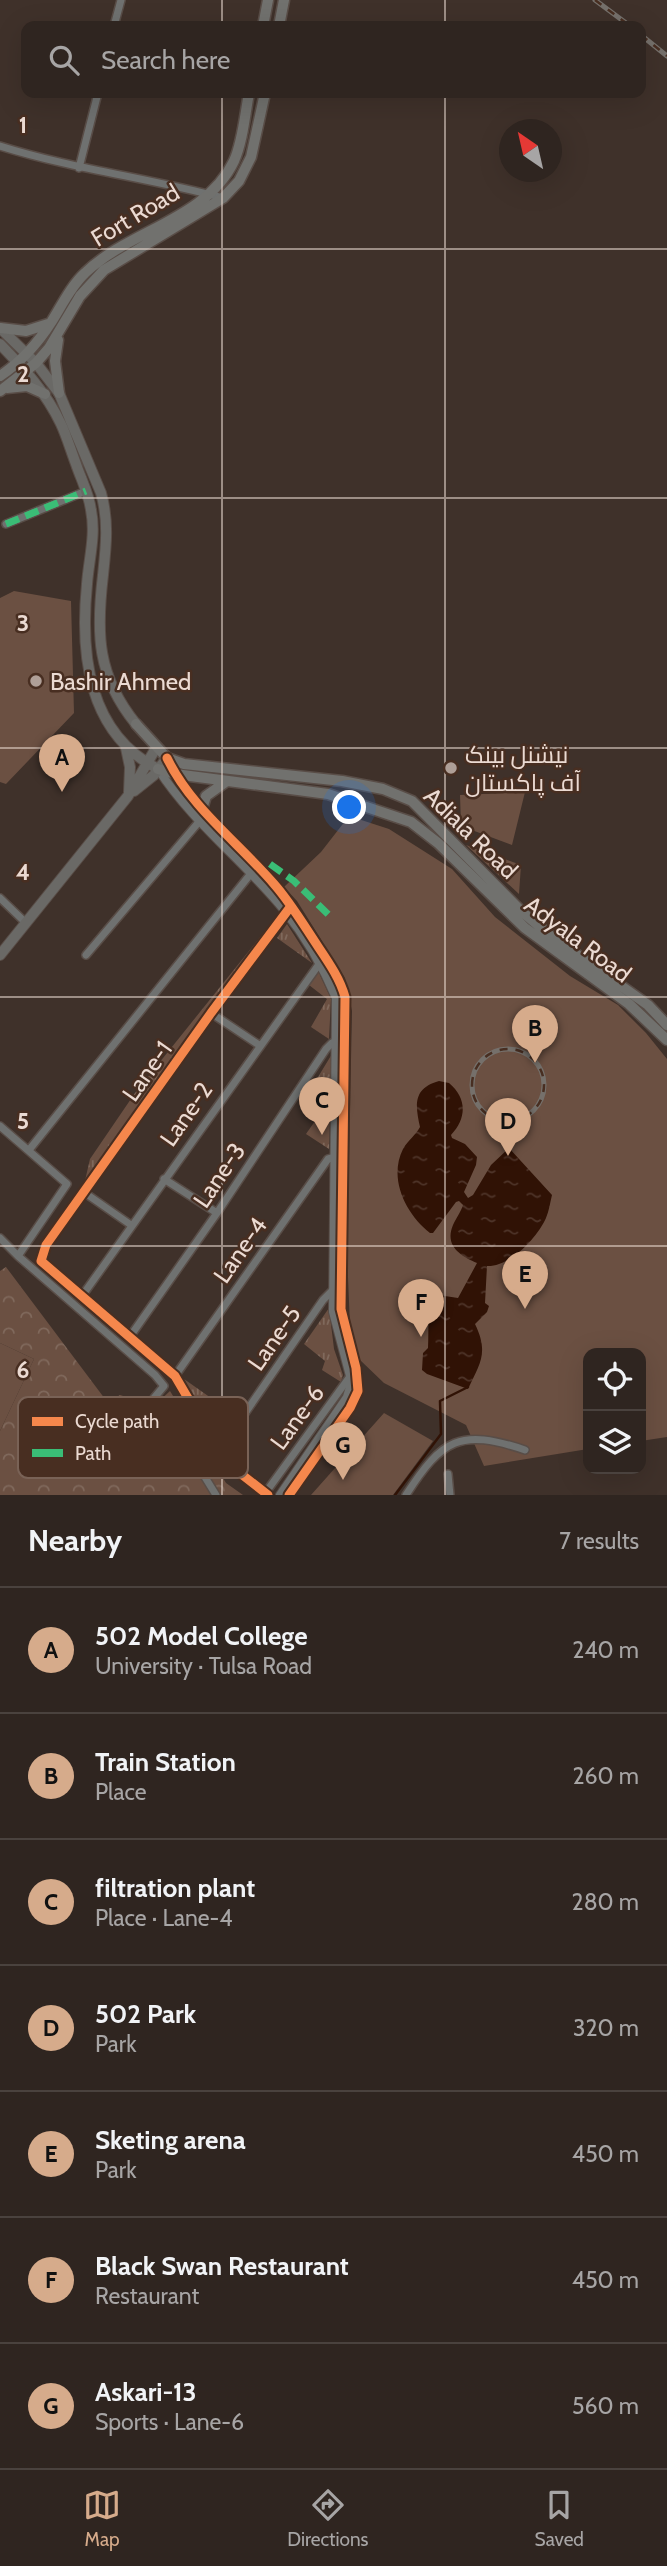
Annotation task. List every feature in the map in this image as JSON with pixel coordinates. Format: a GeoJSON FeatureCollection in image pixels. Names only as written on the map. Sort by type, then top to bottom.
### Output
{"type":"FeatureCollection","features":[{"type":"Feature","properties":{"kind":"main road"},"geometry":{"type":"LineString","coordinates":[[264,21],[268,0]]}},
{"type":"Feature","properties":{"kind":"main road"},"geometry":{"type":"LineString","coordinates":[[280,21],[284,0]]}},
{"type":"Feature","properties":{"kind":"main road","name":"Fort Road"},"geometry":{"type":"LineString","coordinates":[[0,376],[27,354],[83,274],[98,261],[209,195],[227,174],[235,158],[248,98]]}},
{"type":"Feature","properties":{"kind":"main road","name":"Fort Road"},"geometry":{"type":"LineString","coordinates":[[0,391],[36,363],[61,330],[80,296],[104,270],[223,198],[239,181],[251,157],[264,98]]}},
{"type":"Feature","properties":{"kind":"main road"},"geometry":{"type":"LineString","coordinates":[[0,328],[26,331],[51,323]]}},
{"type":"Feature","properties":{"kind":"main road"},"geometry":{"type":"LineString","coordinates":[[0,328],[36,363],[58,393],[78,436],[105,508],[107,536],[98,634],[106,677],[136,724]]}},
{"type":"Feature","properties":{"kind":"main road"},"geometry":{"type":"LineString","coordinates":[[58,393],[55,361],[61,330]]}},
{"type":"Feature","properties":{"kind":"main road"},"geometry":{"type":"LineString","coordinates":[[0,344],[45,394],[62,426],[91,507],[94,533],[86,586],[85,643],[88,673],[98,705],[113,732],[126,748],[158,769]]}},
{"type":"Feature","properties":{"kind":"main road"},"geometry":{"type":"LineString","coordinates":[[0,391],[8,387],[27,386],[45,394]]}},
{"type":"Feature","properties":{"kind":"main road","name":"Adiala Road"},"geometry":{"type":"LineString","coordinates":[[136,724],[167,758],[184,764],[342,781],[383,789],[412,801],[520,910],[552,937],[648,1005],[667,1026]]}},
{"type":"Feature","properties":{"kind":"main road"},"geometry":{"type":"LineString","coordinates":[[126,748],[130,767],[128,796]]}},
{"type":"Feature","properties":{"kind":"main road"},"geometry":{"type":"LineString","coordinates":[[0,955],[128,796],[156,748]]}},
{"type":"Feature","properties":{"kind":"main road"},"geometry":{"type":"LineString","coordinates":[[128,796],[167,758]]}},
{"type":"Feature","properties":{"kind":"main road","name":"Adiala Road"},"geometry":{"type":"LineString","coordinates":[[158,769],[175,774],[328,794],[411,822],[438,843],[465,870]]}},
{"type":"Feature","properties":{"kind":"main road"},"geometry":{"type":"LineString","coordinates":[[204,811],[206,796],[227,780]]}},
{"type":"Feature","properties":{"kind":"main road","name":"Adyala Road"},"geometry":{"type":"LineString","coordinates":[[465,870],[525,928],[629,1004],[667,1040]]}},
{"type":"Feature","properties":{"kind":"street"},"geometry":{"type":"LineString","coordinates":[[115,21],[121,0]]}},
{"type":"Feature","properties":{"kind":"street"},"geometry":{"type":"LineString","coordinates":[[79,168],[97,98]]}},
{"type":"Feature","properties":{"kind":"street"},"geometry":{"type":"LineString","coordinates":[[0,146],[79,168],[223,198]]}},
{"type":"Feature","properties":{"kind":"street"},"geometry":{"type":"LineString","coordinates":[[6,524],[86,491]]}},
{"type":"Feature","properties":{"kind":"street"},"geometry":{"type":"LineString","coordinates":[[167,758],[175,774],[204,811],[257,866],[288,909],[322,959],[336,998],[340,1040],[339,1156],[343,1325],[358,1382],[355,1398],[289,1495]]}},
{"type":"Feature","properties":{"kind":"street"},"geometry":{"type":"LineString","coordinates":[[158,769],[173,793],[199,822],[288,909]]}},
{"type":"Feature","properties":{"kind":"street"},"geometry":{"type":"LineString","coordinates":[[86,955],[199,822],[204,811]]}},
{"type":"Feature","properties":{"kind":"street"},"geometry":{"type":"LineString","coordinates":[[29,1150],[257,866]]}},
{"type":"Feature","properties":{"kind":"street"},"geometry":{"type":"LineString","coordinates":[[0,898],[26,923]]}},
{"type":"Feature","properties":{"kind":"street","name":"Lane-1"},"geometry":{"type":"LineString","coordinates":[[82,1296],[41,1261],[46,1245],[288,909]]}},
{"type":"Feature","properties":{"kind":"street","name":"Lane-2"},"geometry":{"type":"LineString","coordinates":[[82,1296],[322,959]]}},
{"type":"Feature","properties":{"kind":"street"},"geometry":{"type":"LineString","coordinates":[[211,1013],[259,1045]]}},
{"type":"Feature","properties":{"kind":"street","name":"Lane-3"},"geometry":{"type":"LineString","coordinates":[[129,1338],[217,1213],[326,1049],[340,1040]]}},
{"type":"Feature","properties":{"kind":"street"},"geometry":{"type":"LineString","coordinates":[[0,1126],[67,1185],[18,1256]]}},
{"type":"Feature","properties":{"kind":"street"},"geometry":{"type":"LineString","coordinates":[[279,1495],[347,1396],[350,1387],[350,1376],[336,1330],[332,1290],[339,1156]]}},
{"type":"Feature","properties":{"kind":"street","name":"Lane-4"},"geometry":{"type":"LineString","coordinates":[[175,1376],[328,1159],[339,1156]]}},
{"type":"Feature","properties":{"kind":"street"},"geometry":{"type":"LineString","coordinates":[[164,1179],[217,1213]]}},
{"type":"Feature","properties":{"kind":"street"},"geometry":{"type":"LineString","coordinates":[[85,1193],[131,1225]]}},
{"type":"Feature","properties":{"kind":"street"},"geometry":{"type":"LineString","coordinates":[[0,1238],[155,1375],[164,1386],[154,1397]]}},
{"type":"Feature","properties":{"kind":"street","name":"Lane-5"},"geometry":{"type":"LineString","coordinates":[[248,1410],[332,1290],[341,1285]]}},
{"type":"Feature","properties":{"kind":"street"},"geometry":{"type":"LineString","coordinates":[[82,1296],[175,1376],[187,1397]]}},
{"type":"Feature","properties":{"kind":"street","name":"Lane-6"},"geometry":{"type":"LineString","coordinates":[[268,1491],[356,1368]]}},
{"type":"Feature","properties":{"kind":"street"},"geometry":{"type":"LineString","coordinates":[[406,1495],[424,1467],[436,1454],[450,1445],[466,1439],[482,1438],[525,1450]]}},
{"type":"Feature","properties":{"kind":"street"},"geometry":{"type":"LineString","coordinates":[[448,1474],[450,1495]]}},
{"type":"Feature","properties":{"kind":"street"},"geometry":{"type":"LineString","coordinates":[[248,1477],[268,1491]]}},
{"type":"Feature","properties":{"kind":"street"},"geometry":{"type":"LineString","coordinates":[[206,1478],[216,1495]]}},
{"type":"Feature","properties":{"kind":"green space","name":"Bashir Ahmed"},"geometry":{"type":"Polygon","coordinates":[[[14,591],[71,601],[74,713],[6,784],[0,782],[0,598],[14,591]]]}},
{"type":"Feature","properties":{"kind":"green space"},"geometry":{"type":"Polygon","coordinates":[[[525,792],[512,845],[461,826],[460,795],[525,792]]]}},
{"type":"Feature","properties":{"kind":"green space"},"geometry":{"type":"Polygon","coordinates":[[[349,816],[389,829],[452,869],[495,917],[570,976],[618,1005],[667,1059],[667,1437],[646,1440],[646,1348],[583,1348],[583,1450],[484,1466],[466,1425],[384,1383],[360,1360],[350,1326],[347,1253],[352,1011],[345,978],[297,901],[284,887],[321,852],[349,816]]]}},
{"type":"Feature","properties":{"kind":"green space"},"geometry":{"type":"Polygon","coordinates":[[[466,845],[521,865],[519,894],[466,845]]]}},
{"type":"Feature","properties":{"kind":"green space"},"geometry":{"type":"Polygon","coordinates":[[[281,911],[84,1185],[90,1159],[135,1093],[281,911]]]}},
{"type":"Feature","properties":{"kind":"green space"},"geometry":{"type":"Polygon","coordinates":[[[287,924],[312,963],[277,938],[287,924]]]}},
{"type":"Feature","properties":{"kind":"green space"},"geometry":{"type":"Polygon","coordinates":[[[318,971],[331,999],[329,1039],[311,1027],[327,999],[309,985],[318,971]]]}},
{"type":"Feature","properties":{"kind":"green space"},"geometry":{"type":"Polygon","coordinates":[[[332,1054],[329,1149],[306,1134],[322,1111],[304,1100],[332,1054]]]}},
{"type":"Feature","properties":{"kind":"green space"},"geometry":{"type":"Polygon","coordinates":[[[6,1267],[104,1397],[18,1397],[18,1478],[223,1478],[243,1495],[0,1495],[0,1431],[34,1359],[0,1343],[0,1271],[6,1267]]]}},
{"type":"Feature","properties":{"kind":"green space"},"geometry":{"type":"Polygon","coordinates":[[[329,1308],[334,1349],[343,1375],[341,1382],[322,1370],[325,1361],[304,1344],[329,1308]]]}},
{"type":"Feature","properties":{"kind":"green space"},"geometry":{"type":"Polygon","coordinates":[[[0,1343],[34,1359],[0,1431],[0,1343]]]}},
{"type":"Feature","properties":{"kind":"green space"},"geometry":{"type":"Polygon","coordinates":[[[184,1379],[210,1397],[193,1397],[184,1379]]]}},
{"type":"Feature","properties":{"kind":"green space"},"geometry":{"type":"Polygon","coordinates":[[[384,1413],[433,1441],[393,1495],[311,1495],[384,1413]]]}},
{"type":"Feature","properties":{"kind":"water"},"geometry":{"type":"Polygon","coordinates":[[[439,1081],[449,1083],[462,1102],[462,1115],[451,1135],[452,1138],[465,1144],[477,1157],[464,1192],[468,1198],[473,1195],[491,1165],[509,1148],[552,1195],[546,1218],[522,1250],[505,1262],[487,1266],[485,1303],[489,1306],[487,1312],[475,1324],[482,1343],[481,1358],[468,1389],[422,1370],[423,1353],[428,1348],[432,1294],[458,1298],[477,1263],[465,1257],[452,1244],[451,1232],[463,1205],[459,1201],[456,1202],[433,1233],[430,1233],[407,1206],[399,1184],[399,1160],[403,1149],[420,1127],[418,1098],[424,1088],[439,1081]]]}},
{"type":"Feature","properties":{"kind":"waterway"},"geometry":{"type":"LineString","coordinates":[[395,1495],[441,1434],[440,1401],[468,1387]]}},
{"type":"Feature","properties":{"kind":"railway"},"geometry":{"type":"LineString","coordinates":[[595,0],[623,21]]}},
{"type":"Feature","properties":{"kind":"railway"},"geometry":{"type":"LineString","coordinates":[[646,39],[667,56]]}},
{"type":"Feature","properties":{"kind":"railway"},"geometry":{"type":"LineString","coordinates":[[508,1049],[528,1055],[538,1065],[544,1085],[538,1105],[528,1115],[508,1121],[488,1115],[478,1105],[472,1085],[478,1065],[488,1055],[508,1049]]}},
{"type":"Feature","properties":{"kind":"marked path"},"geometry":{"type":"LineString","coordinates":[[6,524],[86,491]]}},
{"type":"Feature","properties":{"kind":"marked path"},"geometry":{"type":"LineString","coordinates":[[270,864],[294,881],[333,919]]}},
{"type":"Feature","properties":{"kind":"cycle path"},"geometry":{"type":"LineString","coordinates":[[167,758],[202,809],[286,898],[333,970],[345,997],[341,1309],[356,1368],[358,1391],[350,1408],[289,1495]]}},
{"type":"Feature","properties":{"kind":"cycle path"},"geometry":{"type":"LineString","coordinates":[[187,1397],[175,1376],[41,1261],[46,1245],[211,1013],[291,906]]}},
{"type":"Feature","properties":{"kind":"cycle path"},"geometry":{"type":"LineString","coordinates":[[246,1478],[268,1495]]}},
{"type":"Feature","properties":{"kind":"place","name":"Bashir Ahmed"},"geometry":{"type":"Point","coordinates":[36,681]}},
{"type":"Feature","properties":{"kind":"place","name":"نیشنل بینک آف پاکستان"},"geometry":{"type":"Point","coordinates":[451,768]}},
{"type":"Feature","properties":{"kind":"place","name":"502 Model College"},"geometry":{"type":"Point","coordinates":[62,792]}},
{"type":"Feature","properties":{"kind":"place","name":"Train Station"},"geometry":{"type":"Point","coordinates":[535,1063]}},
{"type":"Feature","properties":{"kind":"place","name":"filtration plant"},"geometry":{"type":"Point","coordinates":[322,1135]}},
{"type":"Feature","properties":{"kind":"place","name":"502 Park"},"geometry":{"type":"Point","coordinates":[508,1156]}},
{"type":"Feature","properties":{"kind":"place","name":"Sketing arena"},"geometry":{"type":"Point","coordinates":[525,1309]}},
{"type":"Feature","properties":{"kind":"place","name":"Black Swan Restaurant"},"geometry":{"type":"Point","coordinates":[421,1337]}},
{"type":"Feature","properties":{"kind":"place","name":"Askari-13"},"geometry":{"type":"Point","coordinates":[343,1480]}}]}
